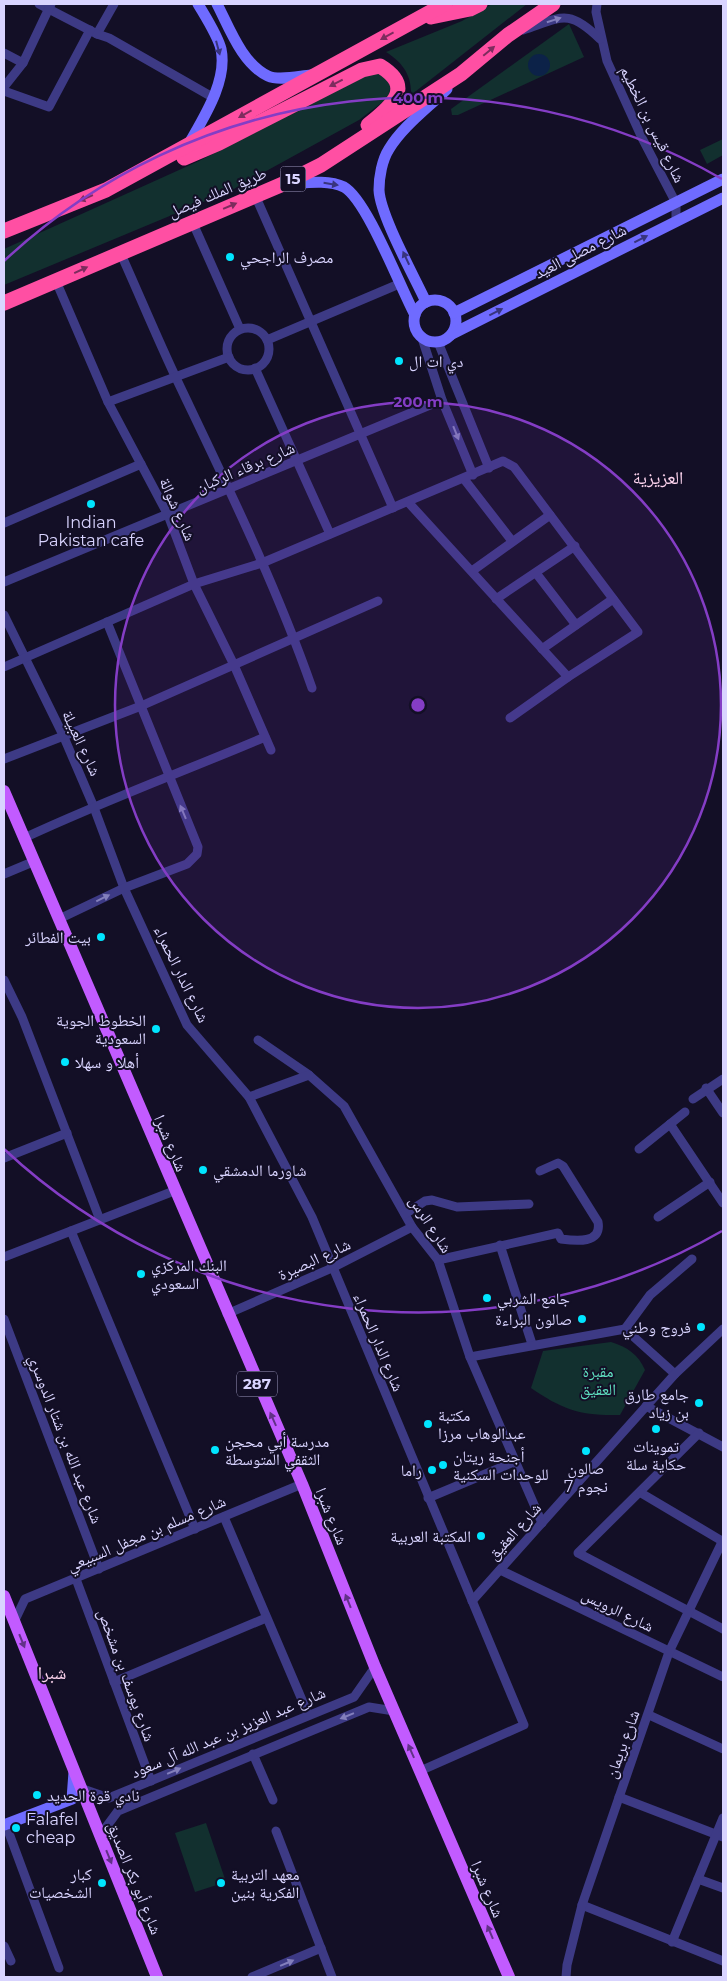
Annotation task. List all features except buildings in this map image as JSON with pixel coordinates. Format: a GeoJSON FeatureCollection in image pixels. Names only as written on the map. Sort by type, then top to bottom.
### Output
{"type":"FeatureCollection","features":[{"type":"Feature","properties":{"kind":"highway"},"geometry":{"type":"LineString","coordinates":[[106,190],[445,4]]}},
{"type":"Feature","properties":{"kind":"highway"},"geometry":{"type":"LineString","coordinates":[[416,20],[470,9],[480,4]]}},
{"type":"Feature","properties":{"kind":"highway"},"geometry":{"type":"LineString","coordinates":[[524,24],[544,4]]}},
{"type":"Feature","properties":{"kind":"highway","name":"طريق الملك فيصل"},"geometry":{"type":"LineString","coordinates":[[4,303],[282,184],[321,165],[461,74],[508,35],[553,4]]}},
{"type":"Feature","properties":{"kind":"highway"},"geometry":{"type":"LineString","coordinates":[[4,231],[219,143],[362,70],[380,66],[389,71],[398,83],[398,94],[391,106],[321,165]]}},
{"type":"Feature","properties":{"kind":"main road","name":"شارع شبرا"},"geometry":{"type":"LineString","coordinates":[[4,791],[174,1191],[302,1484],[375,1667],[508,1974]]}},
{"type":"Feature","properties":{"kind":"main road","name":"شارع أبو بكر الصديق"},"geometry":{"type":"LineString","coordinates":[[4,1596],[157,1977]]}},
{"type":"Feature","properties":{"kind":"street"},"geometry":{"type":"LineString","coordinates":[[39,4],[50,6],[214,98]]}},
{"type":"Feature","properties":{"kind":"street"},"geometry":{"type":"LineString","coordinates":[[4,91],[49,107],[94,32],[114,4]]}},
{"type":"Feature","properties":{"kind":"street"},"geometry":{"type":"LineString","coordinates":[[187,147],[214,98],[220,73],[221,49],[198,4]]}},
{"type":"Feature","properties":{"kind":"street"},"geometry":{"type":"LineString","coordinates":[[217,4],[244,53],[255,67],[269,77],[315,75]]}},
{"type":"Feature","properties":{"kind":"street","name":"شارع قيس بن الخطيم"},"geometry":{"type":"LineString","coordinates":[[597,4],[596,12],[600,39],[607,61],[618,88],[676,203],[676,222]]}},
{"type":"Feature","properties":{"kind":"street"},"geometry":{"type":"LineString","coordinates":[[4,87],[23,63],[50,6]]}},
{"type":"Feature","properties":{"kind":"street"},"geometry":{"type":"LineString","coordinates":[[508,35],[561,17],[571,17],[580,21],[600,39]]}},
{"type":"Feature","properties":{"kind":"street"},"geometry":{"type":"LineString","coordinates":[[4,53],[23,63]]}},
{"type":"Feature","properties":{"kind":"street"},"geometry":{"type":"LineString","coordinates":[[426,302],[384,211],[379,191],[381,170],[388,150],[400,135],[461,74]]}},
{"type":"Feature","properties":{"kind":"street","name":"شارع مصلى العيد"},"geometry":{"type":"LineString","coordinates":[[454,313],[723,178]]}},
{"type":"Feature","properties":{"kind":"street"},"geometry":{"type":"LineString","coordinates":[[282,184],[326,183],[342,186],[360,202],[415,315],[415,328],[422,338],[468,477],[512,541]]}},
{"type":"Feature","properties":{"kind":"street"},"geometry":{"type":"LineString","coordinates":[[255,195],[393,508]]}},
{"type":"Feature","properties":{"kind":"street","name":"شارع مصلى العيد"},"geometry":{"type":"LineString","coordinates":[[452,334],[723,198]]}},
{"type":"Feature","properties":{"kind":"street"},"geometry":{"type":"LineString","coordinates":[[192,221],[240,329]]}},
{"type":"Feature","properties":{"kind":"street"},"geometry":{"type":"LineString","coordinates":[[120,252],[176,378],[231,489],[295,638],[312,688]]}},
{"type":"Feature","properties":{"kind":"street","name":"شارع شوالة"},"geometry":{"type":"LineString","coordinates":[[56,281],[108,402],[168,515],[194,584],[234,665],[271,750]]}},
{"type":"Feature","properties":{"kind":"street"},"geometry":{"type":"LineString","coordinates":[[266,340],[399,284]]}},
{"type":"Feature","properties":{"kind":"street"},"geometry":{"type":"LineString","coordinates":[[415,315],[426,302],[439,300],[446,303],[454,313],[456,324],[452,334],[438,342],[422,338]]}},
{"type":"Feature","properties":{"kind":"street"},"geometry":{"type":"LineString","coordinates":[[252,328],[258,330],[266,340],[268,346],[266,360],[255,368],[242,369],[235,366],[228,357],[230,337],[240,329],[252,328]]}},
{"type":"Feature","properties":{"kind":"street"},"geometry":{"type":"LineString","coordinates":[[438,342],[489,468]]}},
{"type":"Feature","properties":{"kind":"street"},"geometry":{"type":"LineString","coordinates":[[108,402],[228,357]]}},
{"type":"Feature","properties":{"kind":"street"},"geometry":{"type":"LineString","coordinates":[[255,368],[330,534]]}},
{"type":"Feature","properties":{"kind":"street","name":"شارع برقاء الركبان"},"geometry":{"type":"LineString","coordinates":[[4,582],[442,400]]}},
{"type":"Feature","properties":{"kind":"street"},"geometry":{"type":"LineString","coordinates":[[4,667],[194,584],[262,562],[503,461],[514,467],[638,632],[568,676],[510,718]]}},
{"type":"Feature","properties":{"kind":"street"},"geometry":{"type":"LineString","coordinates":[[4,523],[141,464]]}},
{"type":"Feature","properties":{"kind":"street"},"geometry":{"type":"LineString","coordinates":[[408,502],[568,676]]}},
{"type":"Feature","properties":{"kind":"street"},"geometry":{"type":"LineString","coordinates":[[472,571],[550,515]]}},
{"type":"Feature","properties":{"kind":"street"},"geometry":{"type":"LineString","coordinates":[[496,599],[575,546]]}},
{"type":"Feature","properties":{"kind":"street"},"geometry":{"type":"LineString","coordinates":[[536,573],[576,625]]}},
{"type":"Feature","properties":{"kind":"street"},"geometry":{"type":"LineString","coordinates":[[542,649],[613,599]]}},
{"type":"Feature","properties":{"kind":"street"},"geometry":{"type":"LineString","coordinates":[[4,759],[141,706],[378,601]]}},
{"type":"Feature","properties":{"kind":"street","name":"شارع العبيلة"},"geometry":{"type":"LineString","coordinates":[[4,615],[23,658],[63,735],[93,806],[124,888]]}},
{"type":"Feature","properties":{"kind":"street"},"geometry":{"type":"LineString","coordinates":[[59,919],[124,888],[187,864],[197,854],[198,847],[107,622]]}},
{"type":"Feature","properties":{"kind":"street"},"geometry":{"type":"LineString","coordinates":[[24,838],[93,806],[266,737]]}},
{"type":"Feature","properties":{"kind":"street"},"geometry":{"type":"LineString","coordinates":[[4,874],[35,861]]}},
{"type":"Feature","properties":{"kind":"street","name":"شارع الدار الحمراء"},"geometry":{"type":"LineString","coordinates":[[124,888],[187,1025],[249,1097],[312,1218],[524,1725],[420,1772]]}},
{"type":"Feature","properties":{"kind":"street"},"geometry":{"type":"LineString","coordinates":[[4,980],[22,1017],[100,1220]]}},
{"type":"Feature","properties":{"kind":"street","name":"شارع الرس"},"geometry":{"type":"LineString","coordinates":[[258,1040],[309,1075],[344,1106],[412,1227],[438,1260],[470,1357],[542,1522]]}},
{"type":"Feature","properties":{"kind":"street"},"geometry":{"type":"LineString","coordinates":[[249,1097],[309,1075]]}},
{"type":"Feature","properties":{"kind":"street"},"geometry":{"type":"LineString","coordinates":[[693,1099],[706,1088],[723,1079]]}},
{"type":"Feature","properties":{"kind":"street"},"geometry":{"type":"LineString","coordinates":[[706,1088],[723,1113]]}},
{"type":"Feature","properties":{"kind":"street"},"geometry":{"type":"LineString","coordinates":[[639,1149],[685,1112]]}},
{"type":"Feature","properties":{"kind":"street"},"geometry":{"type":"LineString","coordinates":[[670,1124],[723,1202]]}},
{"type":"Feature","properties":{"kind":"street"},"geometry":{"type":"LineString","coordinates":[[4,1158],[67,1133]]}},
{"type":"Feature","properties":{"kind":"street"},"geometry":{"type":"LineString","coordinates":[[438,1260],[558,1233],[562,1239],[581,1242],[596,1235],[600,1229],[598,1222],[563,1166],[558,1163],[540,1171]]}},
{"type":"Feature","properties":{"kind":"street"},"geometry":{"type":"LineString","coordinates":[[658,1217],[710,1182]]}},
{"type":"Feature","properties":{"kind":"street"},"geometry":{"type":"LineString","coordinates":[[4,1257],[174,1191]]}},
{"type":"Feature","properties":{"kind":"street"},"geometry":{"type":"LineString","coordinates":[[405,1214],[425,1201],[432,1200],[458,1207],[529,1204]]}},
{"type":"Feature","properties":{"kind":"street","name":"شارع البصيرة"},"geometry":{"type":"LineString","coordinates":[[227,1314],[332,1268],[412,1227]]}},
{"type":"Feature","properties":{"kind":"street"},"geometry":{"type":"LineString","coordinates":[[71,1231],[194,1529]]}},
{"type":"Feature","properties":{"kind":"street"},"geometry":{"type":"LineString","coordinates":[[500,1245],[532,1344]]}},
{"type":"Feature","properties":{"kind":"street"},"geometry":{"type":"LineString","coordinates":[[470,1357],[624,1328],[650,1295],[692,1259]]}},
{"type":"Feature","properties":{"kind":"street","name":"شارع عبد الله بن شتار الدوسري"},"geometry":{"type":"LineString","coordinates":[[4,1319],[99,1569]]}},
{"type":"Feature","properties":{"kind":"street"},"geometry":{"type":"LineString","coordinates":[[624,1328],[675,1374]]}},
{"type":"Feature","properties":{"kind":"street","name":"شارع العقيق"},"geometry":{"type":"LineString","coordinates":[[472,1601],[675,1374],[723,1330]]}},
{"type":"Feature","properties":{"kind":"street"},"geometry":{"type":"LineString","coordinates":[[646,1406],[723,1447]]}},
{"type":"Feature","properties":{"kind":"street"},"geometry":{"type":"LineString","coordinates":[[699,1433],[641,1493],[578,1553],[723,1629]]}},
{"type":"Feature","properties":{"kind":"street"},"geometry":{"type":"LineString","coordinates":[[428,1498],[516,1461]]}},
{"type":"Feature","properties":{"kind":"street","name":"شارع مسلم بن مجفل السبيعي"},"geometry":{"type":"LineString","coordinates":[[14,1622],[25,1599],[302,1484]]}},
{"type":"Feature","properties":{"kind":"street"},"geometry":{"type":"LineString","coordinates":[[641,1493],[723,1540]]}},
{"type":"Feature","properties":{"kind":"street"},"geometry":{"type":"LineString","coordinates":[[224,1517],[308,1714]]}},
{"type":"Feature","properties":{"kind":"street","name":"شارع بريمان"},"geometry":{"type":"LineString","coordinates":[[567,1965],[582,1905],[669,1652],[723,1540]]}},
{"type":"Feature","properties":{"kind":"street","name":"شارع الرويس"},"geometry":{"type":"LineString","coordinates":[[500,1570],[723,1677]]}},
{"type":"Feature","properties":{"kind":"street","name":"شارع يوسف بن مشخص"},"geometry":{"type":"LineString","coordinates":[[76,1579],[150,1781]]}},
{"type":"Feature","properties":{"kind":"street"},"geometry":{"type":"LineString","coordinates":[[114,1682],[266,1618]]}},
{"type":"Feature","properties":{"kind":"street","name":"شارع عبد العزيز بن عبد الله آل سعود"},"geometry":{"type":"LineString","coordinates":[[80,1788],[109,1798],[308,1714],[354,1697],[375,1667]]}},
{"type":"Feature","properties":{"kind":"street","name":"شارع عبد العزيز بن عبد الله آل سعود"},"geometry":{"type":"LineString","coordinates":[[100,1834],[118,1810],[369,1707],[394,1711]]}},
{"type":"Feature","properties":{"kind":"street"},"geometry":{"type":"LineString","coordinates":[[648,1715],[723,1749]]}},
{"type":"Feature","properties":{"kind":"street"},"geometry":{"type":"LineString","coordinates":[[253,1754],[273,1800]]}},
{"type":"Feature","properties":{"kind":"street"},"geometry":{"type":"LineString","coordinates":[[59,1968],[5,1825],[72,1800],[74,1772]]}},
{"type":"Feature","properties":{"kind":"street"},"geometry":{"type":"LineString","coordinates":[[619,1797],[720,1835]]}},
{"type":"Feature","properties":{"kind":"street"},"geometry":{"type":"LineString","coordinates":[[672,1942],[698,1879],[720,1835],[723,1818]]}},
{"type":"Feature","properties":{"kind":"street"},"geometry":{"type":"LineString","coordinates":[[276,1831],[332,1977]]}},
{"type":"Feature","properties":{"kind":"street"},"geometry":{"type":"LineString","coordinates":[[698,1879],[723,1888]]}},
{"type":"Feature","properties":{"kind":"street"},"geometry":{"type":"LineString","coordinates":[[582,1905],[723,1961]]}},
{"type":"Feature","properties":{"kind":"street"},"geometry":{"type":"LineString","coordinates":[[4,1946],[11,1961]]}},
{"type":"Feature","properties":{"kind":"street"},"geometry":{"type":"LineString","coordinates":[[252,1977],[321,1948]]}},
{"type":"Feature","properties":{"kind":"street"},"geometry":{"type":"LineString","coordinates":[[558,1977],[567,1965]]}},
{"type":"Feature","properties":{"kind":"street"},"geometry":{"type":"LineString","coordinates":[[566,1977],[567,1965]]}},
{"type":"Feature","properties":{"kind":"green space"},"geometry":{"type":"Polygon","coordinates":[[[492,4],[527,4],[411,95],[408,75],[397,60],[386,52],[462,21],[492,4]]]}},
{"type":"Feature","properties":{"kind":"green space"},"geometry":{"type":"Polygon","coordinates":[[[569,24],[584,57],[458,115],[452,115],[451,109],[569,24]]]}},
{"type":"Feature","properties":{"kind":"green space"},"geometry":{"type":"Polygon","coordinates":[[[370,72],[385,75],[391,85],[388,98],[359,120],[232,190],[4,285],[4,249],[199,161],[370,72]]]}},
{"type":"Feature","properties":{"kind":"green space"},"geometry":{"type":"Polygon","coordinates":[[[723,139],[723,155],[707,164],[700,150],[723,139]]]}},
{"type":"Feature","properties":{"kind":"green space","name":"مقبرة العقيق"},"geometry":{"type":"Polygon","coordinates":[[[611,1342],[631,1352],[645,1370],[620,1415],[583,1413],[573,1410],[553,1402],[531,1388],[543,1351],[611,1342]]]}},
{"type":"Feature","properties":{"kind":"green space"},"geometry":{"type":"Polygon","coordinates":[[[206,1823],[226,1882],[195,1892],[175,1833],[206,1823]]]}},
{"type":"Feature","properties":{"kind":"water"},"geometry":{"type":"Polygon","coordinates":[[[539,54],[547,57],[550,65],[547,73],[539,76],[531,73],[528,65],[531,57],[539,54]]]}},
{"type":"Feature","properties":{"kind":"place","name":"مصرف الراجحي"},"geometry":{"type":"Point","coordinates":[230,257]}},
{"type":"Feature","properties":{"kind":"place","name":"دي ات ال"},"geometry":{"type":"Point","coordinates":[399,361]}},
{"type":"Feature","properties":{"kind":"place","name":"Indian Pakistan cafe"},"geometry":{"type":"Point","coordinates":[91,504]}},
{"type":"Feature","properties":{"kind":"place","name":"بيت الفطائر"},"geometry":{"type":"Point","coordinates":[101,937]}},
{"type":"Feature","properties":{"kind":"place","name":"الخطوط الجوية السعودية"},"geometry":{"type":"Point","coordinates":[156,1029]}},
{"type":"Feature","properties":{"kind":"place","name":"أهلا و سهلا"},"geometry":{"type":"Point","coordinates":[65,1062]}},
{"type":"Feature","properties":{"kind":"place","name":"شاورما الدمشقي"},"geometry":{"type":"Point","coordinates":[203,1170]}},
{"type":"Feature","properties":{"kind":"place","name":"البنك المركزي السعودي"},"geometry":{"type":"Point","coordinates":[141,1274]}},
{"type":"Feature","properties":{"kind":"place","name":"جامع الشربي"},"geometry":{"type":"Point","coordinates":[487,1298]}},
{"type":"Feature","properties":{"kind":"place","name":"صالون البراءة"},"geometry":{"type":"Point","coordinates":[582,1319]}},
{"type":"Feature","properties":{"kind":"place","name":"فروج وطني"},"geometry":{"type":"Point","coordinates":[701,1327]}},
{"type":"Feature","properties":{"kind":"place","name":"جامع طارق بن زياد"},"geometry":{"type":"Point","coordinates":[699,1403]}},
{"type":"Feature","properties":{"kind":"place","name":"مكتبة عبدالوهاب مرزا"},"geometry":{"type":"Point","coordinates":[428,1424]}},
{"type":"Feature","properties":{"kind":"place","name":"تموينات حكاية سلة"},"geometry":{"type":"Point","coordinates":[656,1429]}},
{"type":"Feature","properties":{"kind":"place","name":"مدرسة أبي محجن الثقفي المتوسطة"},"geometry":{"type":"Point","coordinates":[215,1450]}},
{"type":"Feature","properties":{"kind":"place","name":"صالون 7 نجوم"},"geometry":{"type":"Point","coordinates":[586,1451]}},
{"type":"Feature","properties":{"kind":"place","name":"أجنحة ريتان للوحدات السكنية"},"geometry":{"type":"Point","coordinates":[443,1465]}},
{"type":"Feature","properties":{"kind":"place","name":"راما"},"geometry":{"type":"Point","coordinates":[432,1470]}},
{"type":"Feature","properties":{"kind":"place","name":"المكتبة العربية"},"geometry":{"type":"Point","coordinates":[481,1536]}},
{"type":"Feature","properties":{"kind":"place","name":"نادي قوة الحديد"},"geometry":{"type":"Point","coordinates":[37,1795]}},
{"type":"Feature","properties":{"kind":"place","name":"Falafel cheap"},"geometry":{"type":"Point","coordinates":[16,1828]}},
{"type":"Feature","properties":{"kind":"place","name":"كبار الشخصيات"},"geometry":{"type":"Point","coordinates":[102,1883]}},
{"type":"Feature","properties":{"kind":"place","name":"معهد التربية الفكرية بنين"},"geometry":{"type":"Point","coordinates":[221,1883]}},
{"type":"Feature","properties":{"kind":"district","name":"العزيزية"},"geometry":{"type":"Point","coordinates":[658,478]}},
{"type":"Feature","properties":{"kind":"district","name":"شبرا"},"geometry":{"type":"Point","coordinates":[52,1673]}}]}
